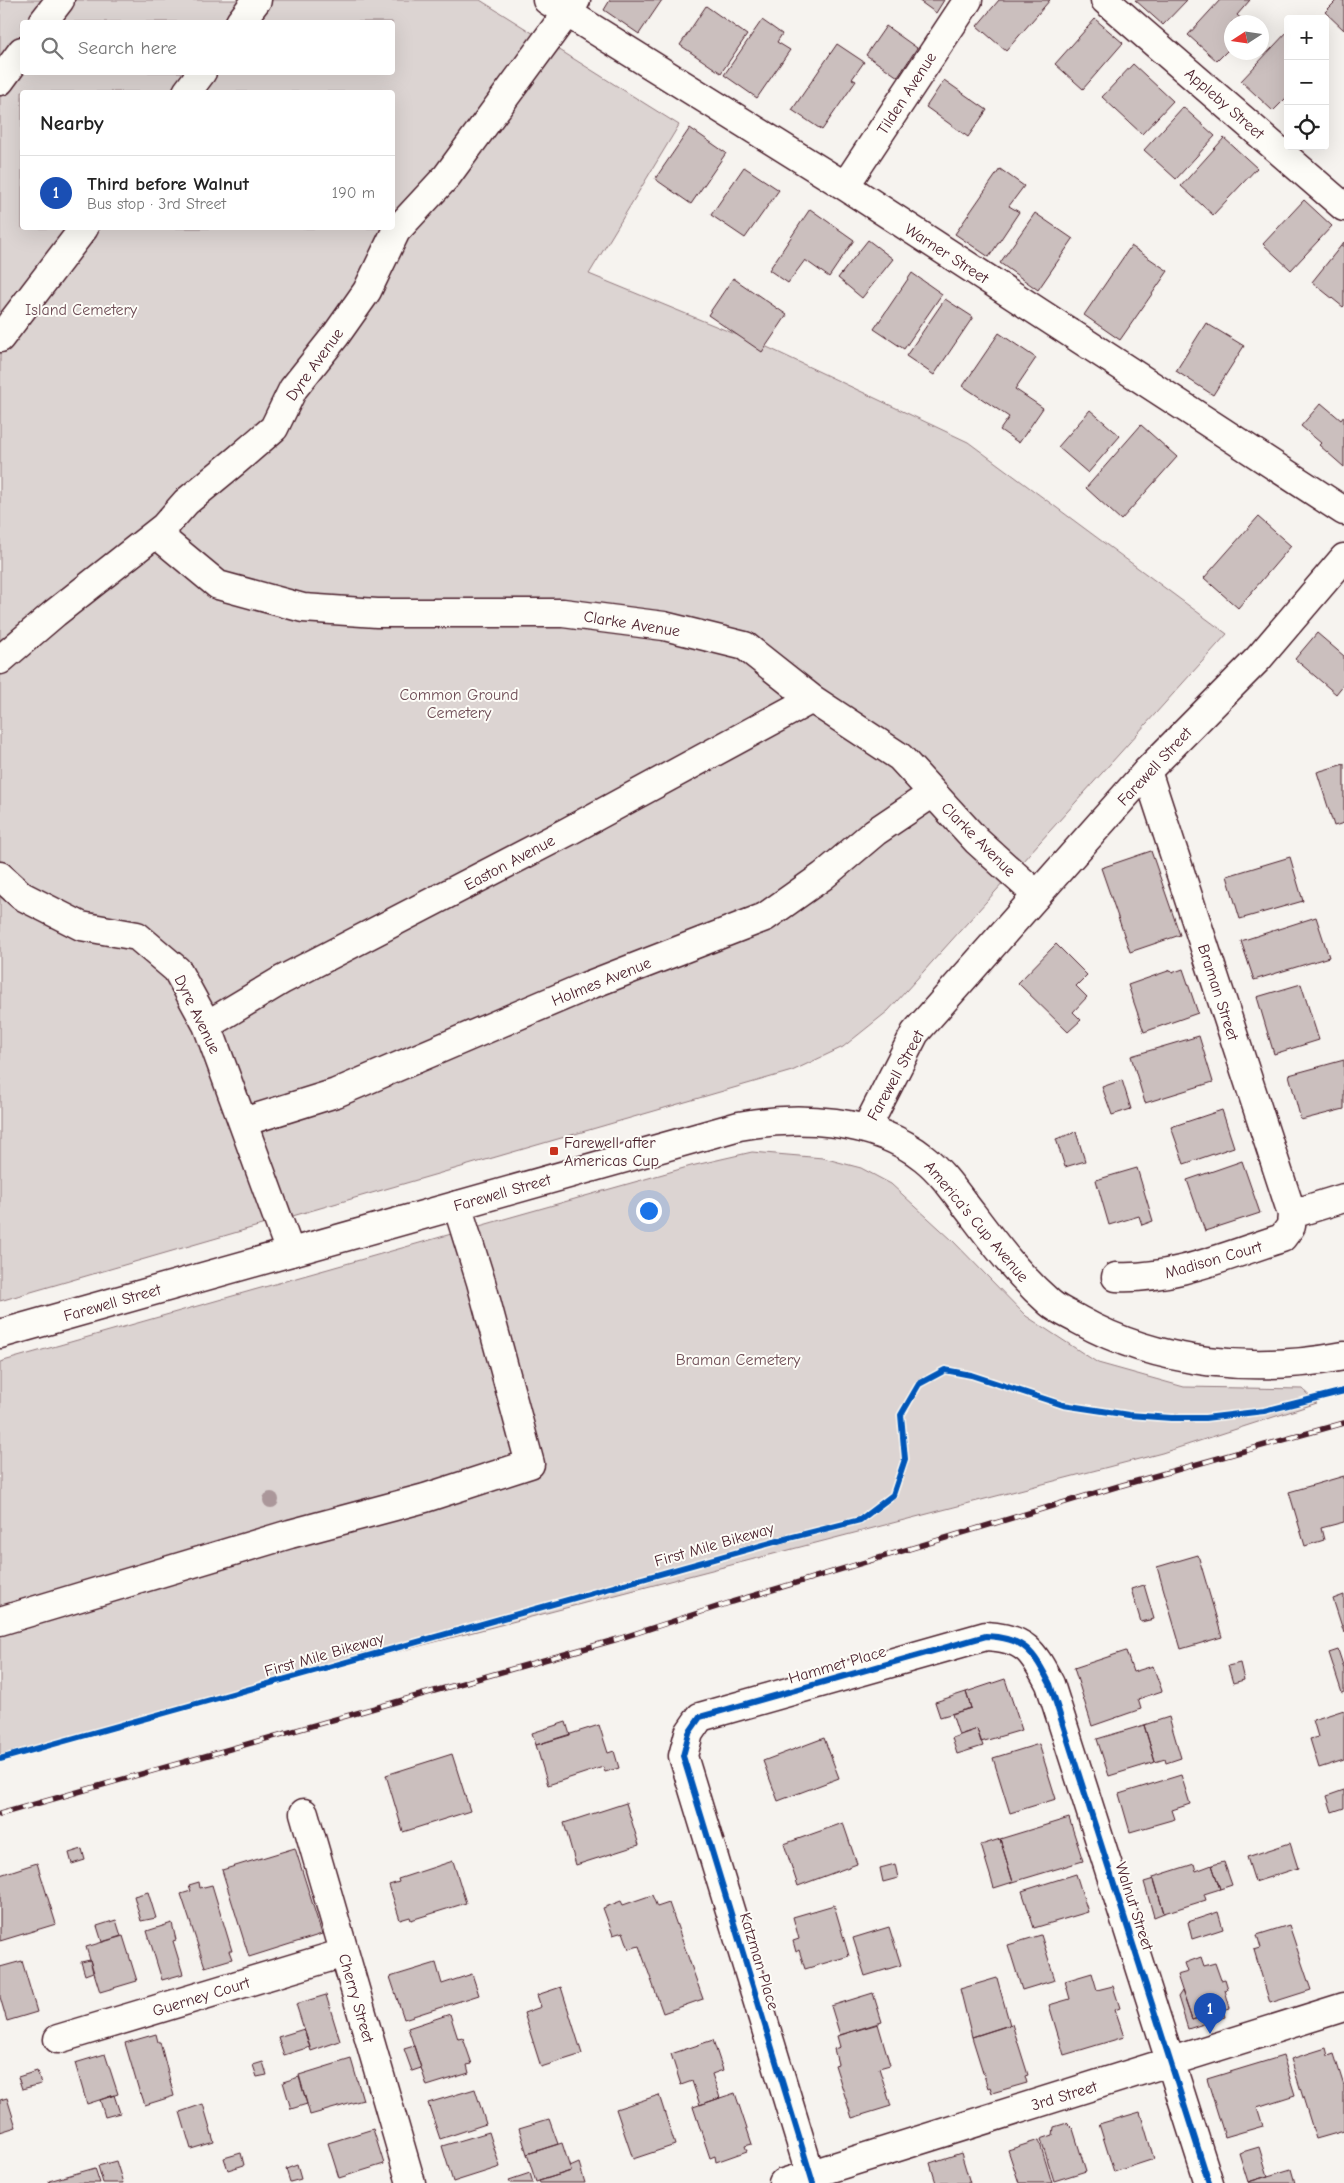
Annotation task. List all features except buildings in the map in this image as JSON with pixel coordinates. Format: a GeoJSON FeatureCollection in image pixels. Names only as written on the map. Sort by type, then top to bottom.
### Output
{"type":"FeatureCollection","features":[{"type":"Feature","properties":{"kind":"street"},"geometry":{"type":"LineString","coordinates":[[45,20],[60,0]]}},
{"type":"Feature","properties":{"kind":"street"},"geometry":{"type":"LineString","coordinates":[[242,20],[257,0]]}},
{"type":"Feature","properties":{"kind":"street","name":"Tilden Avenue"},"geometry":{"type":"LineString","coordinates":[[845,186],[968,0]]}},
{"type":"Feature","properties":{"kind":"street","name":"Appleby Street"},"geometry":{"type":"LineString","coordinates":[[1105,0],[1344,207]]}},
{"type":"Feature","properties":{"kind":"street","name":"Warner Street"},"geometry":{"type":"LineString","coordinates":[[563,4],[1344,511]]}},
{"type":"Feature","properties":{"kind":"street","name":"Dyre Avenue"},"geometry":{"type":"LineString","coordinates":[[0,660],[55,613],[164,527],[186,502],[274,428],[293,389],[336,335],[367,291],[396,231],[447,176],[563,4]]}},
{"type":"Feature","properties":{"kind":"street"},"geometry":{"type":"LineString","coordinates":[[0,81],[20,54]]}},
{"type":"Feature","properties":{"kind":"street"},"geometry":{"type":"LineString","coordinates":[[188,90],[200,75]]}},
{"type":"Feature","properties":{"kind":"street"},"geometry":{"type":"LineString","coordinates":[[0,338],[82,230]]}},
{"type":"Feature","properties":{"kind":"street","name":"Clarke Avenue"},"geometry":{"type":"LineString","coordinates":[[164,527],[165,541],[218,585],[303,608],[377,613],[563,613],[664,626],[745,646],[812,699],[900,757],[977,841],[1037,895]]}},
{"type":"Feature","properties":{"kind":"street","name":"Farewell Street"},"geometry":{"type":"LineString","coordinates":[[0,1334],[739,1126],[771,1120],[797,1120],[866,1129],[916,1032],[1147,771],[1258,659],[1344,558]]}},
{"type":"Feature","properties":{"kind":"street","name":"Easton Avenue"},"geometry":{"type":"LineString","coordinates":[[207,1025],[282,980],[567,832],[812,699]]}},
{"type":"Feature","properties":{"kind":"street","name":"Braman Street"},"geometry":{"type":"LineString","coordinates":[[1147,771],[1292,1214]]}},
{"type":"Feature","properties":{"kind":"street","name":"Holmes Avenue"},"geometry":{"type":"LineString","coordinates":[[243,1122],[336,1093],[587,986],[765,917],[823,876],[875,832],[933,793]]}},
{"type":"Feature","properties":{"kind":"street","name":"Dyre Avenue"},"geometry":{"type":"LineString","coordinates":[[0,876],[22,896],[81,926],[138,936],[177,970],[207,1025],[290,1252]]}},
{"type":"Feature","properties":{"kind":"street","name":"America's Cup Avenue"},"geometry":{"type":"LineString","coordinates":[[866,1129],[898,1142],[924,1158],[947,1182],[1010,1265],[1052,1305],[1102,1333],[1148,1349],[1198,1360],[1243,1364],[1283,1364],[1344,1356]]}},
{"type":"Feature","properties":{"kind":"street"},"geometry":{"type":"LineString","coordinates":[[1292,1214],[1344,1198]]}},
{"type":"Feature","properties":{"kind":"street"},"geometry":{"type":"LineString","coordinates":[[0,1621],[290,1534],[425,1498],[530,1464],[481,1282],[457,1205]]}},
{"type":"Feature","properties":{"kind":"street","name":"Madison Court"},"geometry":{"type":"LineString","coordinates":[[1116,1277],[1140,1278],[1173,1273],[1282,1238],[1291,1226],[1292,1214]]}},
{"type":"Feature","properties":{"kind":"street","name":"Hammet Place"},"geometry":{"type":"LineString","coordinates":[[683,1756],[689,1733],[700,1717],[986,1636],[1006,1637],[1022,1645]]}},
{"type":"Feature","properties":{"kind":"street","name":"Walnut Street"},"geometry":{"type":"LineString","coordinates":[[1022,1645],[1037,1659],[1050,1684],[1209,2183]]}},
{"type":"Feature","properties":{"kind":"street","name":"Katzman Place"},"geometry":{"type":"LineString","coordinates":[[683,1756],[812,2179]]}},
{"type":"Feature","properties":{"kind":"street","name":"Cherry Street"},"geometry":{"type":"LineString","coordinates":[[304,1813],[411,2183]]}},
{"type":"Feature","properties":{"kind":"street","name":"Guerney Court"},"geometry":{"type":"LineString","coordinates":[[58,2039],[344,1953]]}},
{"type":"Feature","properties":{"kind":"street","name":"3rd Street"},"geometry":{"type":"LineString","coordinates":[[784,2183],[812,2179],[1170,2061],[1344,2007]]}},
{"type":"Feature","properties":{"kind":"green space","name":"Common Ground Cemetery"},"geometry":{"type":"Polygon","coordinates":[[[0,0],[480,0],[679,125],[589,274],[769,348],[968,442],[1227,634],[888,1011],[843,1047],[792,1071],[0,1301],[0,0]]]}},
{"type":"Feature","properties":{"kind":"green space","name":"Braman Cemetery"},"geometry":{"type":"Polygon","coordinates":[[[752,1152],[823,1158],[861,1168],[891,1184],[952,1240],[1026,1316],[1098,1363],[1184,1387],[1302,1389],[1317,1403],[1162,1453],[0,1755],[0,1362],[691,1166],[752,1152]]]}},
{"type":"Feature","properties":{"kind":"railway"},"geometry":{"type":"LineString","coordinates":[[0,1814],[618,1639],[732,1602],[1119,1486],[1344,1423]]}},
{"type":"Feature","properties":{"kind":"cycle path","name":"First Mile Bikeway"},"geometry":{"type":"LineString","coordinates":[[0,1759],[785,1539],[860,1520],[893,1495],[905,1459],[901,1415],[919,1384],[945,1370],[971,1375],[1063,1405],[1129,1415],[1171,1418],[1205,1418],[1264,1411],[1344,1391]]}},
{"type":"Feature","properties":{"kind":"cycle path"},"geometry":{"type":"LineString","coordinates":[[813,2183],[683,1756],[689,1733],[700,1717],[986,1636],[1010,1640],[1026,1648],[1033,1655],[1050,1684],[1209,2183]]}},
{"type":"Feature","properties":{"kind":"place","name":"Farewell after Americas Cup"},"geometry":{"type":"Point","coordinates":[554,1151]}},
{"type":"Feature","properties":{"kind":"place","name":"Third before Walnut"},"geometry":{"type":"Point","coordinates":[1210,2034]}},
{"type":"Feature","properties":{"kind":"park label","name":"Island Cemetery"},"geometry":{"type":"Point","coordinates":[81,309]}}]}
